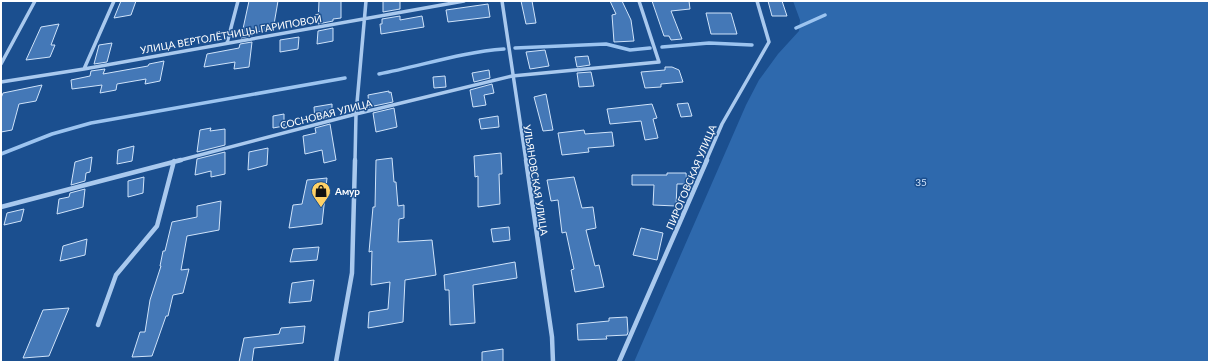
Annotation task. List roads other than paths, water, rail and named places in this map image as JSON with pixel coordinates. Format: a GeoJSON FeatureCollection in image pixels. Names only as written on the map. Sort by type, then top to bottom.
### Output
{"type":"FeatureCollection","features":[{"type":"Feature","properties":{"kind":"street"},"geometry":{"type":"LineString","coordinates":[[1,64],[35,1]]}},
{"type":"Feature","properties":{"kind":"street"},"geometry":{"type":"LineString","coordinates":[[84,69],[114,1]]}},
{"type":"Feature","properties":{"kind":"street"},"geometry":{"type":"LineString","coordinates":[[227,44],[238,1]]}},
{"type":"Feature","properties":{"kind":"street"},"geometry":{"type":"LineString","coordinates":[[336,362],[352,273],[356,114],[366,1]]}},
{"type":"Feature","properties":{"kind":"street","name":"УЛИЦА ВЕРТОЛЁТЧИЦЫ ГАРИПОВОЙ"},"geometry":{"type":"LineString","coordinates":[[1,82],[227,44],[464,1]]}},
{"type":"Feature","properties":{"kind":"street","name":"УЛЬЯНОВСКАЯ УЛИЦА"},"geometry":{"type":"LineString","coordinates":[[502,1],[552,337],[553,362]]}},
{"type":"Feature","properties":{"kind":"street","name":"СОСНОВАЯ УЛИЦА"},"geometry":{"type":"LineString","coordinates":[[1,207],[356,114],[512,76],[659,62],[639,1]]}},
{"type":"Feature","properties":{"kind":"street","name":"ПИРОГОВСКАЯ УЛИЦА"},"geometry":{"type":"LineString","coordinates":[[619,362],[722,124],[769,42],[757,1]]}},
{"type":"Feature","properties":{"kind":"street"},"geometry":{"type":"LineString","coordinates":[[98,324],[116,275],[157,226],[174,161]]}},
{"type":"Feature","properties":{"kind":"waterway"},"geometry":{"type":"LineString","coordinates":[[796,28],[825,15]]}},
{"type":"Feature","properties":{"kind":"waterway"},"geometry":{"type":"LineString","coordinates":[[662,47],[709,43],[752,45]]}},
{"type":"Feature","properties":{"kind":"waterway"},"geometry":{"type":"LineString","coordinates":[[515,48],[606,44],[630,50],[650,48]]}},
{"type":"Feature","properties":{"kind":"waterway"},"geometry":{"type":"LineString","coordinates":[[379,74],[457,56],[504,49]]}},
{"type":"Feature","properties":{"kind":"waterway"},"geometry":{"type":"LineString","coordinates":[[1,154],[52,134],[91,123],[345,78]]}},
{"type":"Feature","properties":{"kind":"place","name":"Амур"},"geometry":{"type":"Point","coordinates":[321,208]}},
{"type":"Feature","properties":{"kind":"park label","name":"35"},"geometry":{"type":"Point","coordinates":[921,182]}}]}
